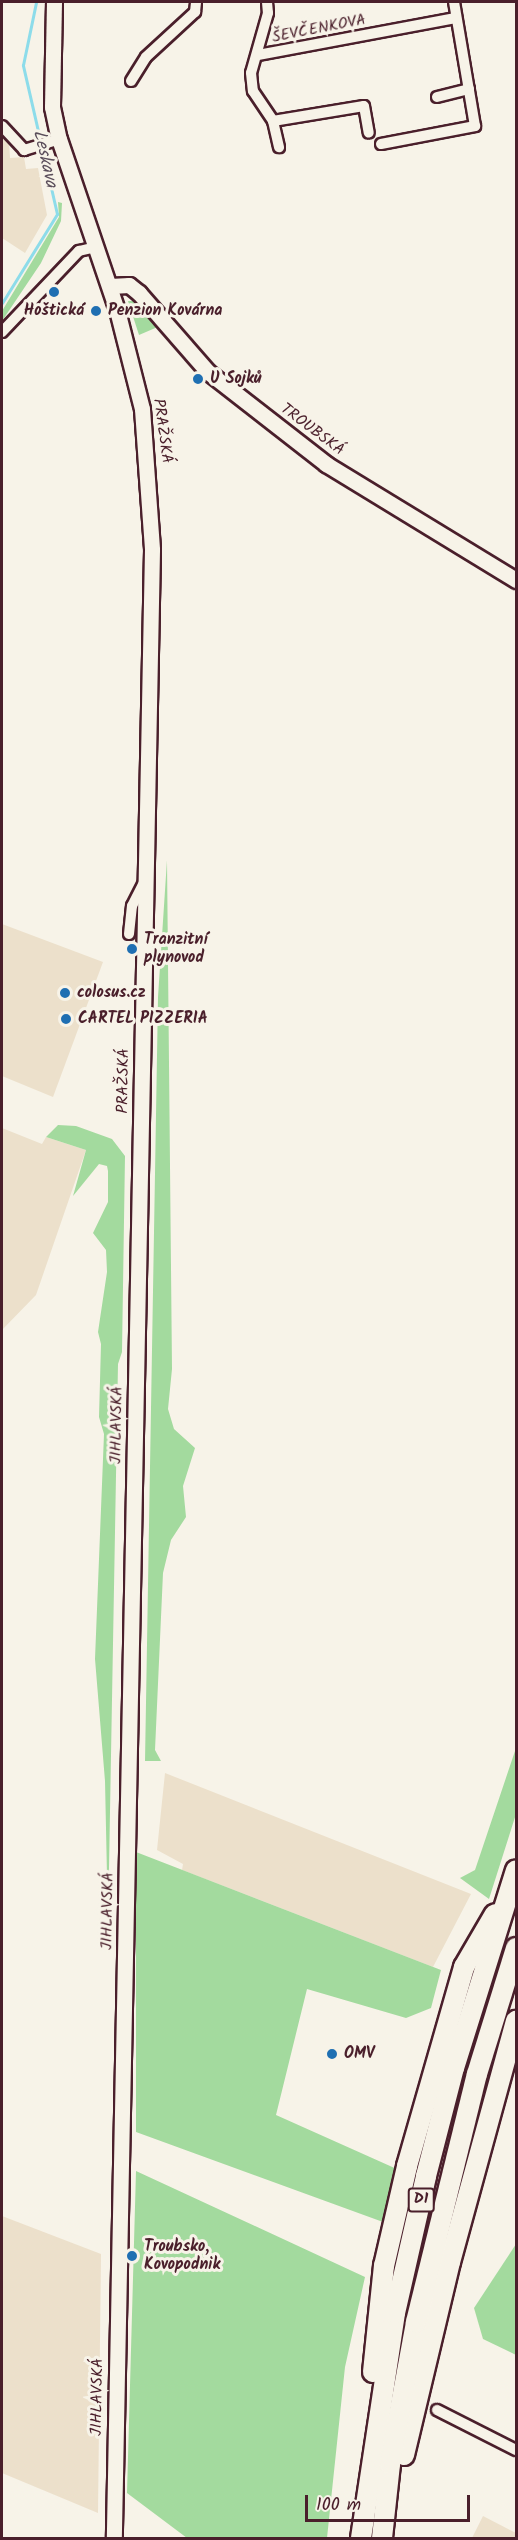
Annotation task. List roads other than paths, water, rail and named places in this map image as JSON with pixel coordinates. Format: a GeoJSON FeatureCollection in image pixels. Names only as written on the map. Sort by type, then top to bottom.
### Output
{"type":"FeatureCollection","features":[{"type":"Feature","properties":{"kind":"highway","name":"D1"},"geometry":{"type":"LineString","coordinates":[[361,2538],[394,2313],[454,2068],[513,1879]]}},
{"type":"Feature","properties":{"kind":"highway","name":"D1"},"geometry":{"type":"LineString","coordinates":[[383,2532],[390,2464],[416,2322],[477,2074],[516,1948]]}},
{"type":"Feature","properties":{"kind":"highway"},"geometry":{"type":"LineString","coordinates":[[383,2532],[516,2022]]}},
{"type":"Feature","properties":{"kind":"main road","name":"PRAŽSKÁ"},"geometry":{"type":"LineString","coordinates":[[54,2],[50,76],[53,141],[110,286],[142,409],[149,469],[152,550],[138,1285]]}},
{"type":"Feature","properties":{"kind":"main road","name":"TROUBSKÁ"},"geometry":{"type":"LineString","coordinates":[[110,286],[129,285],[140,293],[208,372],[326,464],[516,580]]}},
{"type":"Feature","properties":{"kind":"main road","name":"JIHLAVSKÁ"},"geometry":{"type":"LineString","coordinates":[[114,2538],[138,1285]]}},
{"type":"Feature","properties":{"kind":"street"},"geometry":{"type":"LineString","coordinates":[[131,81],[146,57],[195,12],[196,2]]}},
{"type":"Feature","properties":{"kind":"street","name":"ŠEVČENKOVA"},"geometry":{"type":"LineString","coordinates":[[267,2],[268,13],[252,73],[253,91],[273,122],[279,147]]}},
{"type":"Feature","properties":{"kind":"street"},"geometry":{"type":"LineString","coordinates":[[381,144],[475,126],[454,2]]}},
{"type":"Feature","properties":{"kind":"street","name":"ŠEVČENKOVA"},"geometry":{"type":"LineString","coordinates":[[258,55],[456,18]]}},
{"type":"Feature","properties":{"kind":"street"},"geometry":{"type":"LineString","coordinates":[[437,97],[469,90]]}},
{"type":"Feature","properties":{"kind":"street"},"geometry":{"type":"LineString","coordinates":[[273,122],[364,106],[369,133]]}},
{"type":"Feature","properties":{"kind":"street"},"geometry":{"type":"LineString","coordinates":[[2,126],[24,150],[53,141]]}},
{"type":"Feature","properties":{"kind":"street"},"geometry":{"type":"LineString","coordinates":[[2,332],[79,251],[96,247]]}},
{"type":"Feature","properties":{"kind":"street","name":"PRAŽSKÁ"},"geometry":{"type":"LineString","coordinates":[[129,934],[132,906],[147,879]]}},
{"type":"Feature","properties":{"kind":"street"},"geometry":{"type":"LineString","coordinates":[[437,2410],[516,2451]]}},
{"type":"Feature","properties":{"kind":"waterway","name":"Leskava"},"geometry":{"type":"LineString","coordinates":[[2,303],[57,214],[23,65],[36,2]]}},
{"type":"Feature","properties":{"kind":"place","name":"Hoštická"},"geometry":{"type":"Point","coordinates":[54,292]}},
{"type":"Feature","properties":{"kind":"place","name":"Penzion Kovárna"},"geometry":{"type":"Point","coordinates":[96,311]}},
{"type":"Feature","properties":{"kind":"place","name":"U Sojků"},"geometry":{"type":"Point","coordinates":[198,379]}},
{"type":"Feature","properties":{"kind":"place","name":"Tranzitní plynovod"},"geometry":{"type":"Point","coordinates":[132,949]}},
{"type":"Feature","properties":{"kind":"place","name":"colosus.cz"},"geometry":{"type":"Point","coordinates":[65,993]}},
{"type":"Feature","properties":{"kind":"place","name":"CARTEL PIZZERIA"},"geometry":{"type":"Point","coordinates":[66,1019]}},
{"type":"Feature","properties":{"kind":"place","name":"OMV"},"geometry":{"type":"Point","coordinates":[332,2054]}},
{"type":"Feature","properties":{"kind":"place","name":"Troubsko, Kovopodnik"},"geometry":{"type":"Point","coordinates":[132,2256]}}]}
